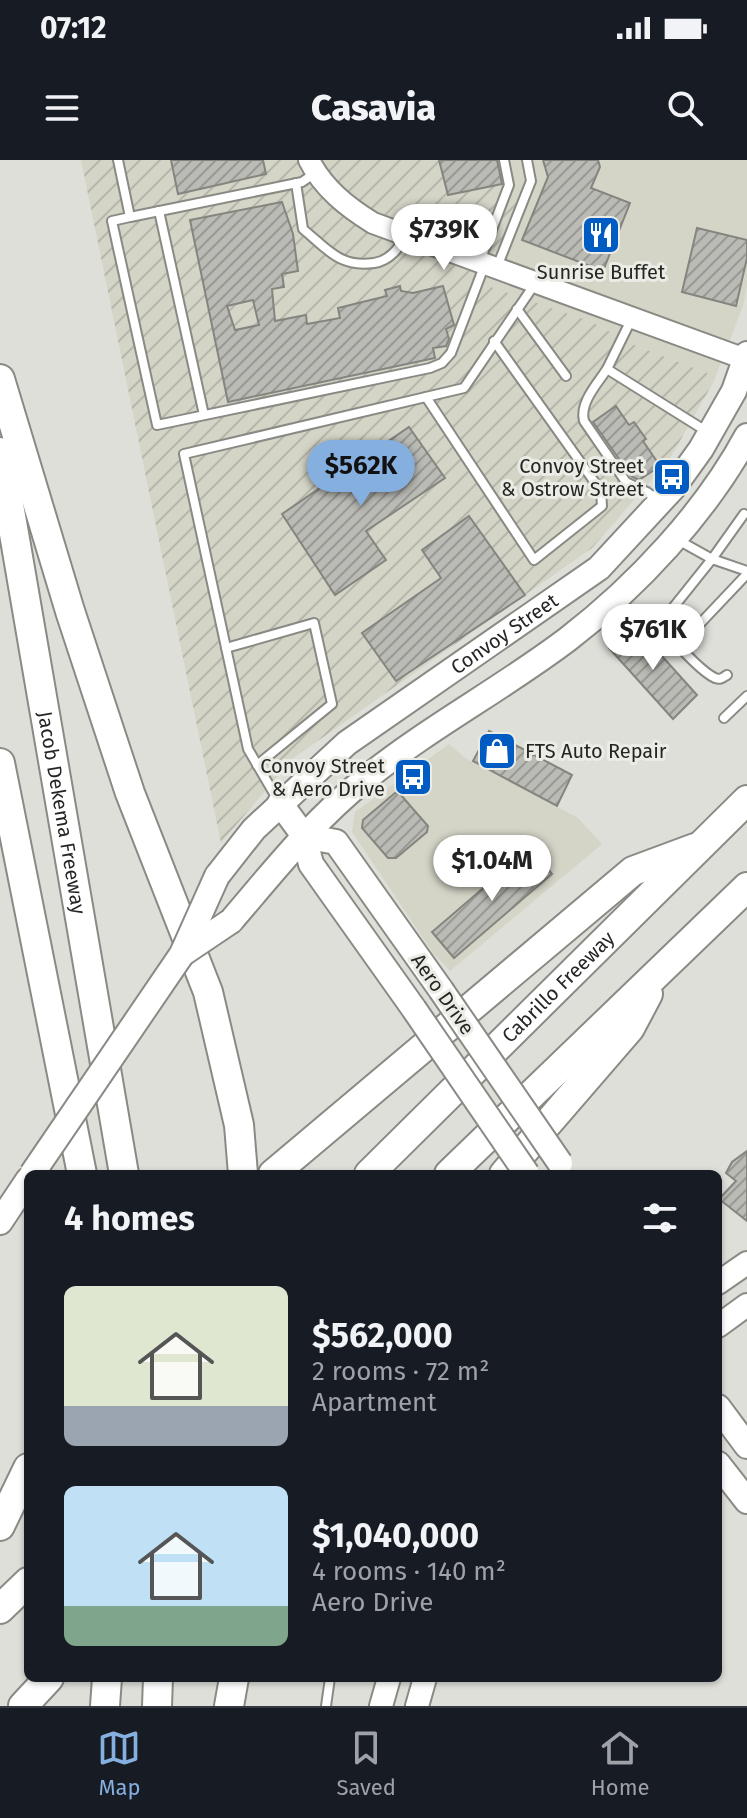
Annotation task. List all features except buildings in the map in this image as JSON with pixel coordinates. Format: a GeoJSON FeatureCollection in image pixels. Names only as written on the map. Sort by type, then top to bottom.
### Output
{"type":"FeatureCollection","features":[{"type":"Feature","properties":{"kind":"highway"},"geometry":{"type":"LineString","coordinates":[[0,379],[70,611],[130,793],[208,992],[239,1125],[243,1170]]}},
{"type":"Feature","properties":{"kind":"highway","name":"Jacob Dekema Freeway"},"geometry":{"type":"LineString","coordinates":[[0,452],[123,1170]]}},
{"type":"Feature","properties":{"kind":"highway"},"geometry":{"type":"LineString","coordinates":[[0,763],[81,1170]]}},
{"type":"Feature","properties":{"kind":"highway","name":"Cabrillo Freeway"},"geometry":{"type":"LineString","coordinates":[[373,1170],[695,848],[747,800]]}},
{"type":"Feature","properties":{"kind":"highway"},"geometry":{"type":"LineString","coordinates":[[278,1170],[633,871],[695,848]]}},
{"type":"Feature","properties":{"kind":"highway"},"geometry":{"type":"LineString","coordinates":[[453,1170],[747,887]]}},
{"type":"Feature","properties":{"kind":"highway"},"geometry":{"type":"LineString","coordinates":[[507,1170],[630,1028],[660,971]]}},
{"type":"Feature","properties":{"kind":"highway"},"geometry":{"type":"LineString","coordinates":[[0,1527],[24,1476]]}},
{"type":"Feature","properties":{"kind":"highway"},"geometry":{"type":"LineString","coordinates":[[0,1527],[24,1506]]}},
{"type":"Feature","properties":{"kind":"highway"},"geometry":{"type":"LineString","coordinates":[[0,1609],[24,1586]]}},
{"type":"Feature","properties":{"kind":"highway"},"geometry":{"type":"LineString","coordinates":[[23,1706],[45,1682]]}},
{"type":"Feature","properties":{"kind":"highway"},"geometry":{"type":"LineString","coordinates":[[105,1706],[107,1682]]}},
{"type":"Feature","properties":{"kind":"highway"},"geometry":{"type":"LineString","coordinates":[[157,1706],[158,1682]]}},
{"type":"Feature","properties":{"kind":"highway"},"geometry":{"type":"LineString","coordinates":[[229,1706],[233,1682]]}},
{"type":"Feature","properties":{"kind":"main road","name":"Convoy Street"},"geometry":{"type":"LineString","coordinates":[[182,954],[217,876],[254,829],[280,803],[347,743],[599,568],[680,479],[734,391],[746,358]]}},
{"type":"Feature","properties":{"kind":"main road","name":"Convoy Street"},"geometry":{"type":"LineString","coordinates":[[182,954],[231,921],[304,836],[366,778],[573,635],[621,594],[701,508],[731,467],[747,436]]}},
{"type":"Feature","properties":{"kind":"main road","name":"Aero Drive"},"geometry":{"type":"LineString","coordinates":[[280,803],[304,836],[311,864],[335,894],[524,1170]]}},
{"type":"Feature","properties":{"kind":"main road","name":"Aero Drive"},"geometry":{"type":"LineString","coordinates":[[304,836],[336,842],[563,1168]]}},
{"type":"Feature","properties":{"kind":"main road"},"geometry":{"type":"LineString","coordinates":[[35,1170],[182,954]]}},
{"type":"Feature","properties":{"kind":"main road"},"geometry":{"type":"LineString","coordinates":[[0,1222],[24,1186]]}},
{"type":"Feature","properties":{"kind":"main road"},"geometry":{"type":"LineString","coordinates":[[722,1280],[747,1263]]}},
{"type":"Feature","properties":{"kind":"main road"},"geometry":{"type":"LineString","coordinates":[[722,1323],[747,1305]]}},
{"type":"Feature","properties":{"kind":"main road"},"geometry":{"type":"LineString","coordinates":[[722,1412],[747,1446]]}},
{"type":"Feature","properties":{"kind":"main road"},"geometry":{"type":"LineString","coordinates":[[722,1469],[747,1501]]}},
{"type":"Feature","properties":{"kind":"main road"},"geometry":{"type":"LineString","coordinates":[[381,1706],[388,1682]]}},
{"type":"Feature","properties":{"kind":"main road"},"geometry":{"type":"LineString","coordinates":[[417,1706],[424,1682]]}},
{"type":"Feature","properties":{"kind":"street"},"geometry":{"type":"LineString","coordinates":[[312,166],[351,210],[373,223],[746,358]]}},
{"type":"Feature","properties":{"kind":"lane"},"geometry":{"type":"LineString","coordinates":[[118,160],[130,217]]}},
{"type":"Feature","properties":{"kind":"lane"},"geometry":{"type":"LineString","coordinates":[[487,264],[509,185],[504,160]]}},
{"type":"Feature","properties":{"kind":"lane"},"geometry":{"type":"LineString","coordinates":[[312,166],[296,183],[112,221],[157,425],[442,363],[457,339],[487,264],[531,181],[527,160]]}},
{"type":"Feature","properties":{"kind":"lane"},"geometry":{"type":"LineString","coordinates":[[296,183],[303,229],[332,254],[351,265],[383,262],[401,244],[405,235]]}},
{"type":"Feature","properties":{"kind":"lane"},"geometry":{"type":"LineString","coordinates":[[159,211],[204,415]]}},
{"type":"Feature","properties":{"kind":"lane"},"geometry":{"type":"LineString","coordinates":[[280,803],[248,749],[184,454],[464,388],[534,282]]}},
{"type":"Feature","properties":{"kind":"lane"},"geometry":{"type":"LineString","coordinates":[[517,309],[566,376]]}},
{"type":"Feature","properties":{"kind":"lane"},"geometry":{"type":"LineString","coordinates":[[632,318],[584,408],[584,421],[626,482],[661,502]]}},
{"type":"Feature","properties":{"kind":"lane"},"geometry":{"type":"LineString","coordinates":[[426,397],[534,560],[566,537],[602,506],[601,491],[494,341]]}},
{"type":"Feature","properties":{"kind":"lane"},"geometry":{"type":"LineString","coordinates":[[607,369],[710,433]]}},
{"type":"Feature","properties":{"kind":"lane"},"geometry":{"type":"LineString","coordinates":[[727,675],[715,678],[685,653],[663,628],[664,619],[744,514]]}},
{"type":"Feature","properties":{"kind":"lane"},"geometry":{"type":"LineString","coordinates":[[674,537],[712,559],[747,573],[694,630]]}},
{"type":"Feature","properties":{"kind":"lane"},"geometry":{"type":"LineString","coordinates":[[226,648],[314,623],[332,704],[257,765]]}},
{"type":"Feature","properties":{"kind":"lane"},"geometry":{"type":"LineString","coordinates":[[724,718],[747,696]]}},
{"type":"Feature","properties":{"kind":"lane"},"geometry":{"type":"LineString","coordinates":[[326,1706],[329,1682]]}},
{"type":"Feature","properties":{"kind":"shaded area"},"geometry":{"type":"Polygon","coordinates":[[[81,160],[509,160],[517,200],[485,285],[592,322],[634,345],[707,373],[713,383],[669,460],[592,548],[292,759],[221,843],[81,160]]]}},
{"type":"Feature","properties":{"kind":"shaded area"},"geometry":{"type":"Polygon","coordinates":[[[508,160],[747,160],[747,286],[743,306],[713,383],[707,373],[634,345],[592,322],[484,285],[501,240],[508,160]]]}},
{"type":"Feature","properties":{"kind":"shaded area"},"geometry":{"type":"Polygon","coordinates":[[[449,744],[465,758],[578,818],[602,844],[450,971],[433,953],[352,832],[355,812],[449,744]]]}},
{"type":"Feature","properties":{"kind":"place","name":"Sunrise Buffet"},"geometry":{"type":"Point","coordinates":[601,235]}},
{"type":"Feature","properties":{"kind":"place","name":"Convoy Street & Ostrow Street"},"geometry":{"type":"Point","coordinates":[672,477]}},
{"type":"Feature","properties":{"kind":"place","name":"FTS Auto Repair"},"geometry":{"type":"Point","coordinates":[497,751]}},
{"type":"Feature","properties":{"kind":"place","name":"Convoy Street & Aero Drive"},"geometry":{"type":"Point","coordinates":[413,777]}}]}
